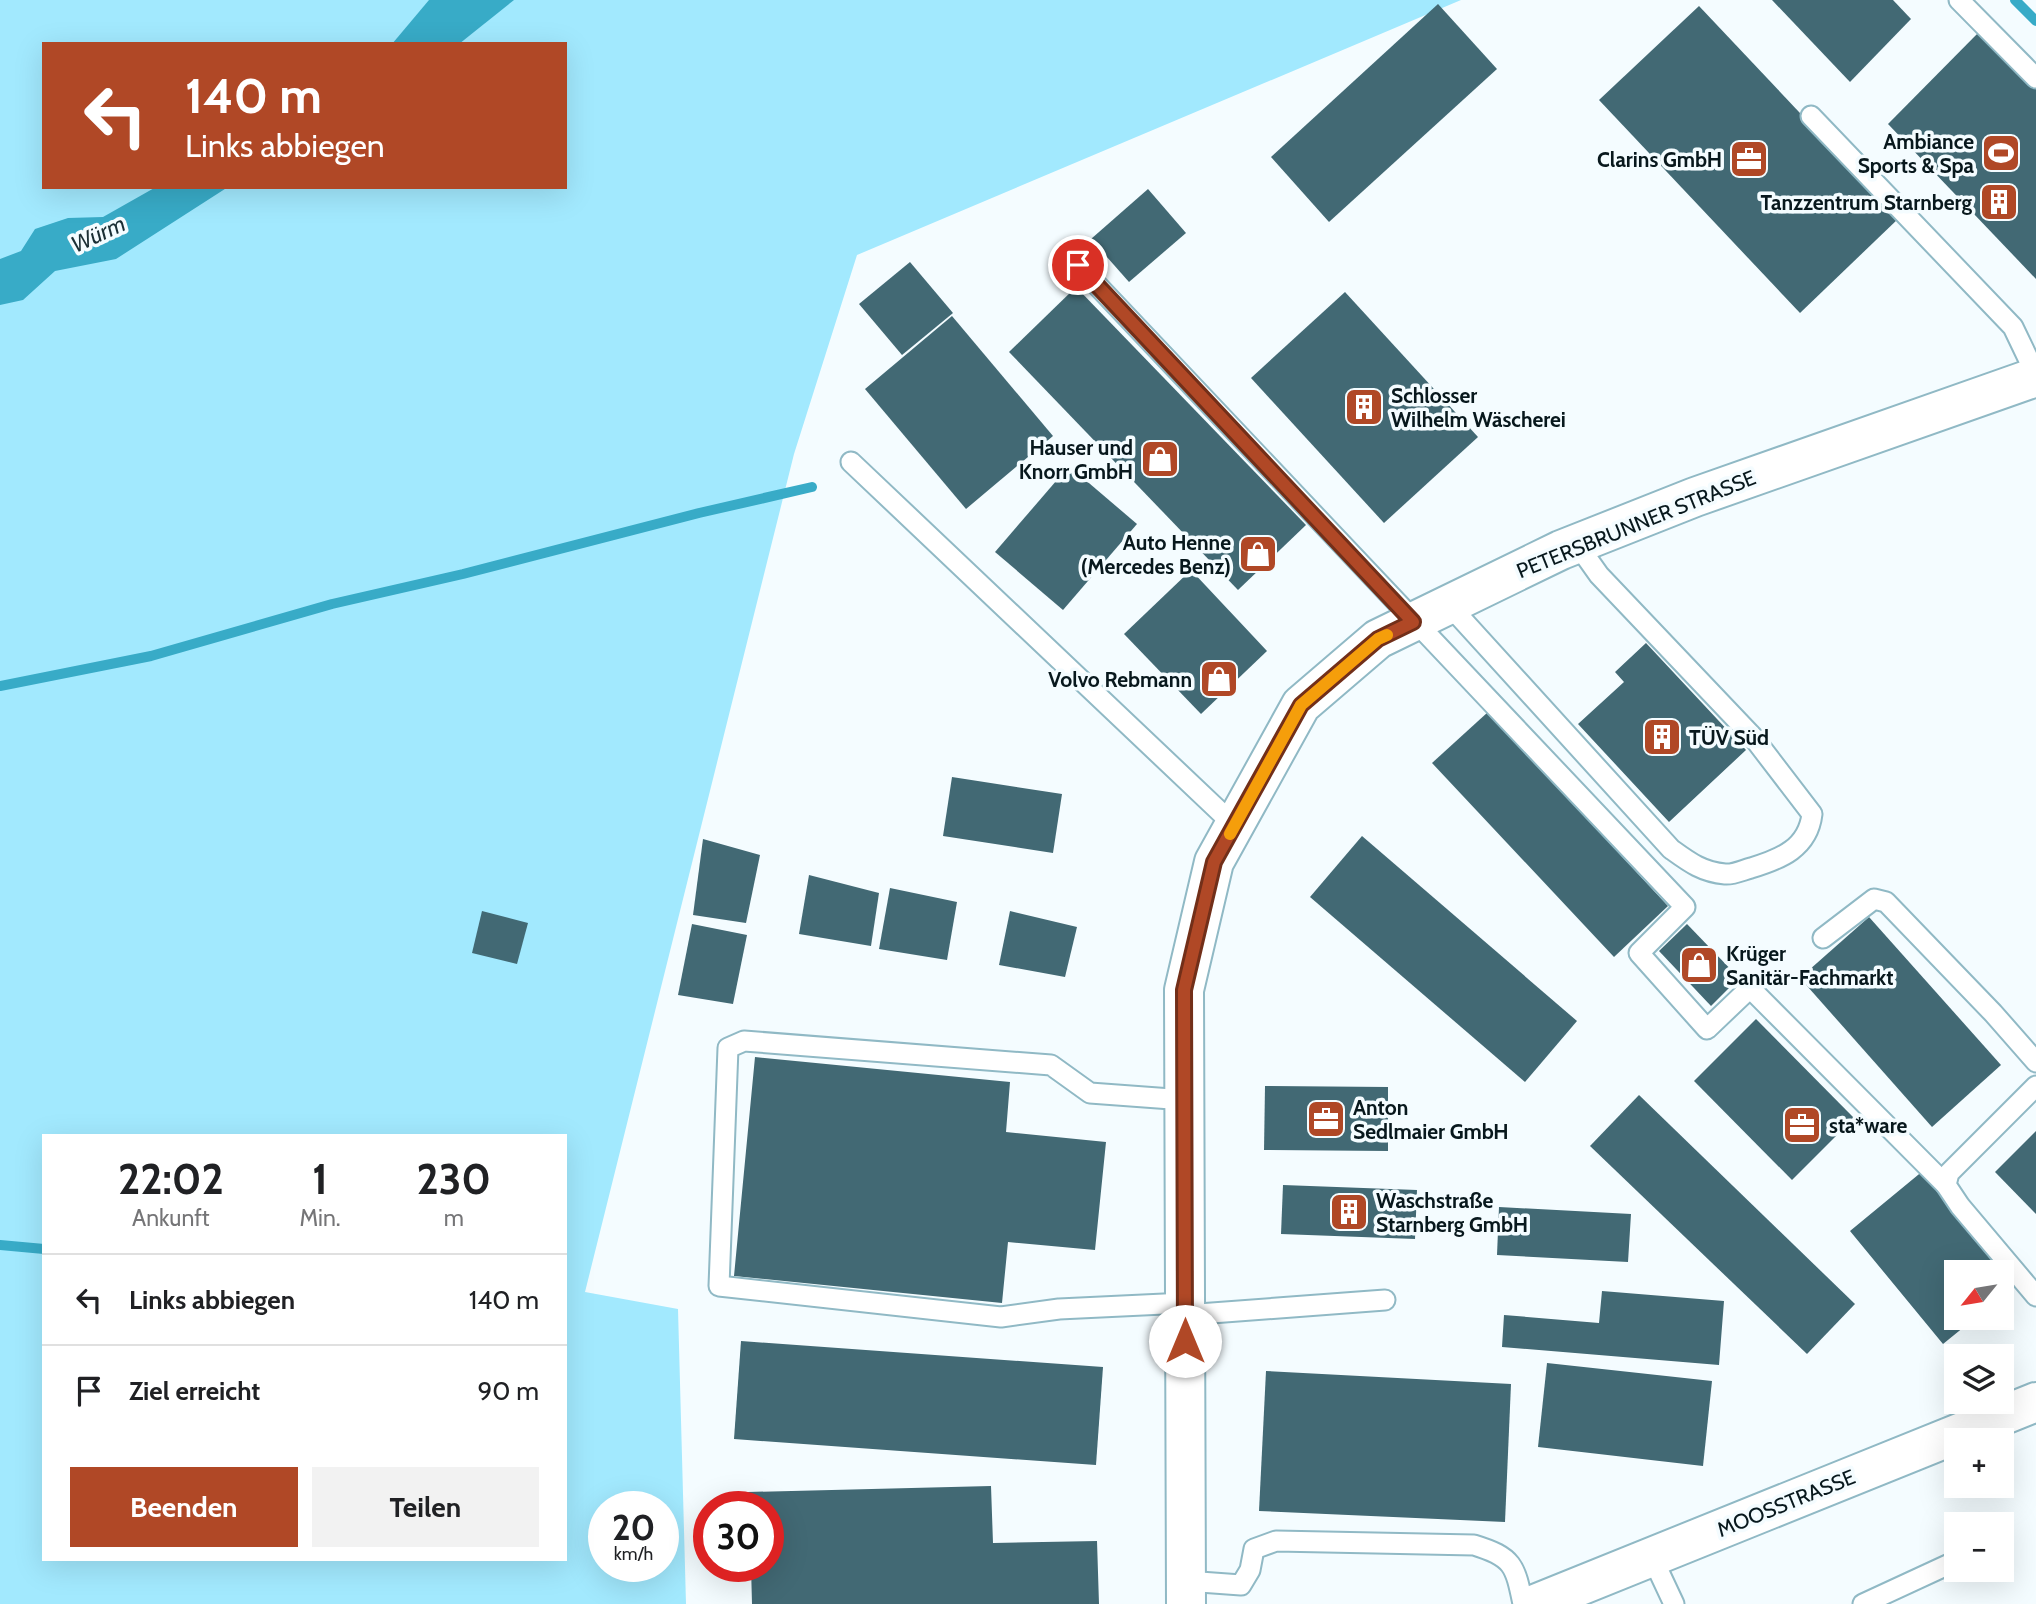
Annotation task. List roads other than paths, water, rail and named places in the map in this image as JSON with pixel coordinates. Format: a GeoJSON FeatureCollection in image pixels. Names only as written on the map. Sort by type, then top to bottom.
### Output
{"type":"FeatureCollection","features":[{"type":"Feature","properties":{"kind":"street","name":"PETERSBRUNNER STRASSE"},"geometry":{"type":"LineString","coordinates":[[1186,1593],[1184,990],[1214,862],[1301,705],[1378,639],[1577,544],[1695,497],[2036,376]]}},
{"type":"Feature","properties":{"kind":"street","name":"MOOSSTRASSE"},"geometry":{"type":"LineString","coordinates":[[1535,1604],[2036,1402]]}},
{"type":"Feature","properties":{"kind":"lane"},"geometry":{"type":"LineString","coordinates":[[1959,0],[2036,78]]}},
{"type":"Feature","properties":{"kind":"lane"},"geometry":{"type":"LineString","coordinates":[[1811,116],[2013,327],[2036,376]]}},
{"type":"Feature","properties":{"kind":"lane"},"geometry":{"type":"LineString","coordinates":[[1078,265],[1685,907],[1639,953],[1707,1029],[1751,988],[1946,1185],[1960,1206],[2036,1296]]}},
{"type":"Feature","properties":{"kind":"lane"},"geometry":{"type":"LineString","coordinates":[[851,462],[1235,826]]}},
{"type":"Feature","properties":{"kind":"lane"},"geometry":{"type":"LineString","coordinates":[[1448,605],[1671,849],[1699,869],[1727,875],[1770,863],[1793,851],[1810,829],[1812,814],[1753,737],[1599,575],[1577,544]]}},
{"type":"Feature","properties":{"kind":"lane"},"geometry":{"type":"LineString","coordinates":[[1823,939],[1874,899],[1886,902],[1993,1013],[2036,1062]]}},
{"type":"Feature","properties":{"kind":"lane"},"geometry":{"type":"LineString","coordinates":[[1185,1101],[1090,1093],[1051,1065],[744,1041],[728,1048],[719,1286],[1000,1317],[1059,1309],[1185,1309],[1384,1300]]}},
{"type":"Feature","properties":{"kind":"lane"},"geometry":{"type":"LineString","coordinates":[[1946,1185],[1949,1173],[2036,1086]]}},
{"type":"Feature","properties":{"kind":"lane"},"geometry":{"type":"LineString","coordinates":[[1186,1593],[1241,1585],[1250,1570],[1254,1549],[1276,1541],[1474,1545],[1499,1552],[1516,1572],[1523,1604]]}},
{"type":"Feature","properties":{"kind":"lane"},"geometry":{"type":"LineString","coordinates":[[1652,1557],[1674,1604]]}},
{"type":"Feature","properties":{"kind":"lane"},"geometry":{"type":"LineString","coordinates":[[1863,1604],[1944,1567]]}},
{"type":"Feature","properties":{"kind":"water"},"geometry":{"type":"Polygon","coordinates":[[[429,0],[514,0],[462,42],[394,42],[429,0]]]}},
{"type":"Feature","properties":{"kind":"water","name":"Würm"},"geometry":{"type":"Polygon","coordinates":[[[152,189],[225,189],[116,259],[55,271],[23,300],[0,305],[0,259],[21,251],[35,229],[68,218],[103,217],[152,189]]]}},
{"type":"Feature","properties":{"kind":"waterway"},"geometry":{"type":"LineString","coordinates":[[2015,0],[2036,21]]}},
{"type":"Feature","properties":{"kind":"waterway"},"geometry":{"type":"LineString","coordinates":[[0,686],[151,656],[332,604],[812,487]]}},
{"type":"Feature","properties":{"kind":"waterway"},"geometry":{"type":"LineString","coordinates":[[0,1245],[42,1249]]}},
{"type":"Feature","properties":{"kind":"place","name":"Ambiance Sports & Spa"},"geometry":{"type":"Point","coordinates":[2001,153]}},
{"type":"Feature","properties":{"kind":"place","name":"Clarins GmbH"},"geometry":{"type":"Point","coordinates":[1749,159]}},
{"type":"Feature","properties":{"kind":"place","name":"Tanzzentrum Starnberg"},"geometry":{"type":"Point","coordinates":[1999,202]}},
{"type":"Feature","properties":{"kind":"place","name":"Schlosser Wilhelm Wäscherei"},"geometry":{"type":"Point","coordinates":[1364,407]}},
{"type":"Feature","properties":{"kind":"place","name":"Hauser und Knorr GmbH"},"geometry":{"type":"Point","coordinates":[1160,459]}},
{"type":"Feature","properties":{"kind":"place","name":"Auto Henne (Mercedes Benz)"},"geometry":{"type":"Point","coordinates":[1258,554]}},
{"type":"Feature","properties":{"kind":"place","name":"Volvo Rebmann"},"geometry":{"type":"Point","coordinates":[1219,679]}},
{"type":"Feature","properties":{"kind":"place","name":"TÜV Süd"},"geometry":{"type":"Point","coordinates":[1662,737]}},
{"type":"Feature","properties":{"kind":"place","name":"Krüger Sanitär-Fachmarkt"},"geometry":{"type":"Point","coordinates":[1699,965]}},
{"type":"Feature","properties":{"kind":"place","name":"Anton Sedlmaier GmbH"},"geometry":{"type":"Point","coordinates":[1326,1119]}},
{"type":"Feature","properties":{"kind":"place","name":"sta*ware"},"geometry":{"type":"Point","coordinates":[1802,1125]}},
{"type":"Feature","properties":{"kind":"place","name":"Waschstraße Starnberg GmbH"},"geometry":{"type":"Point","coordinates":[1349,1212]}}]}
